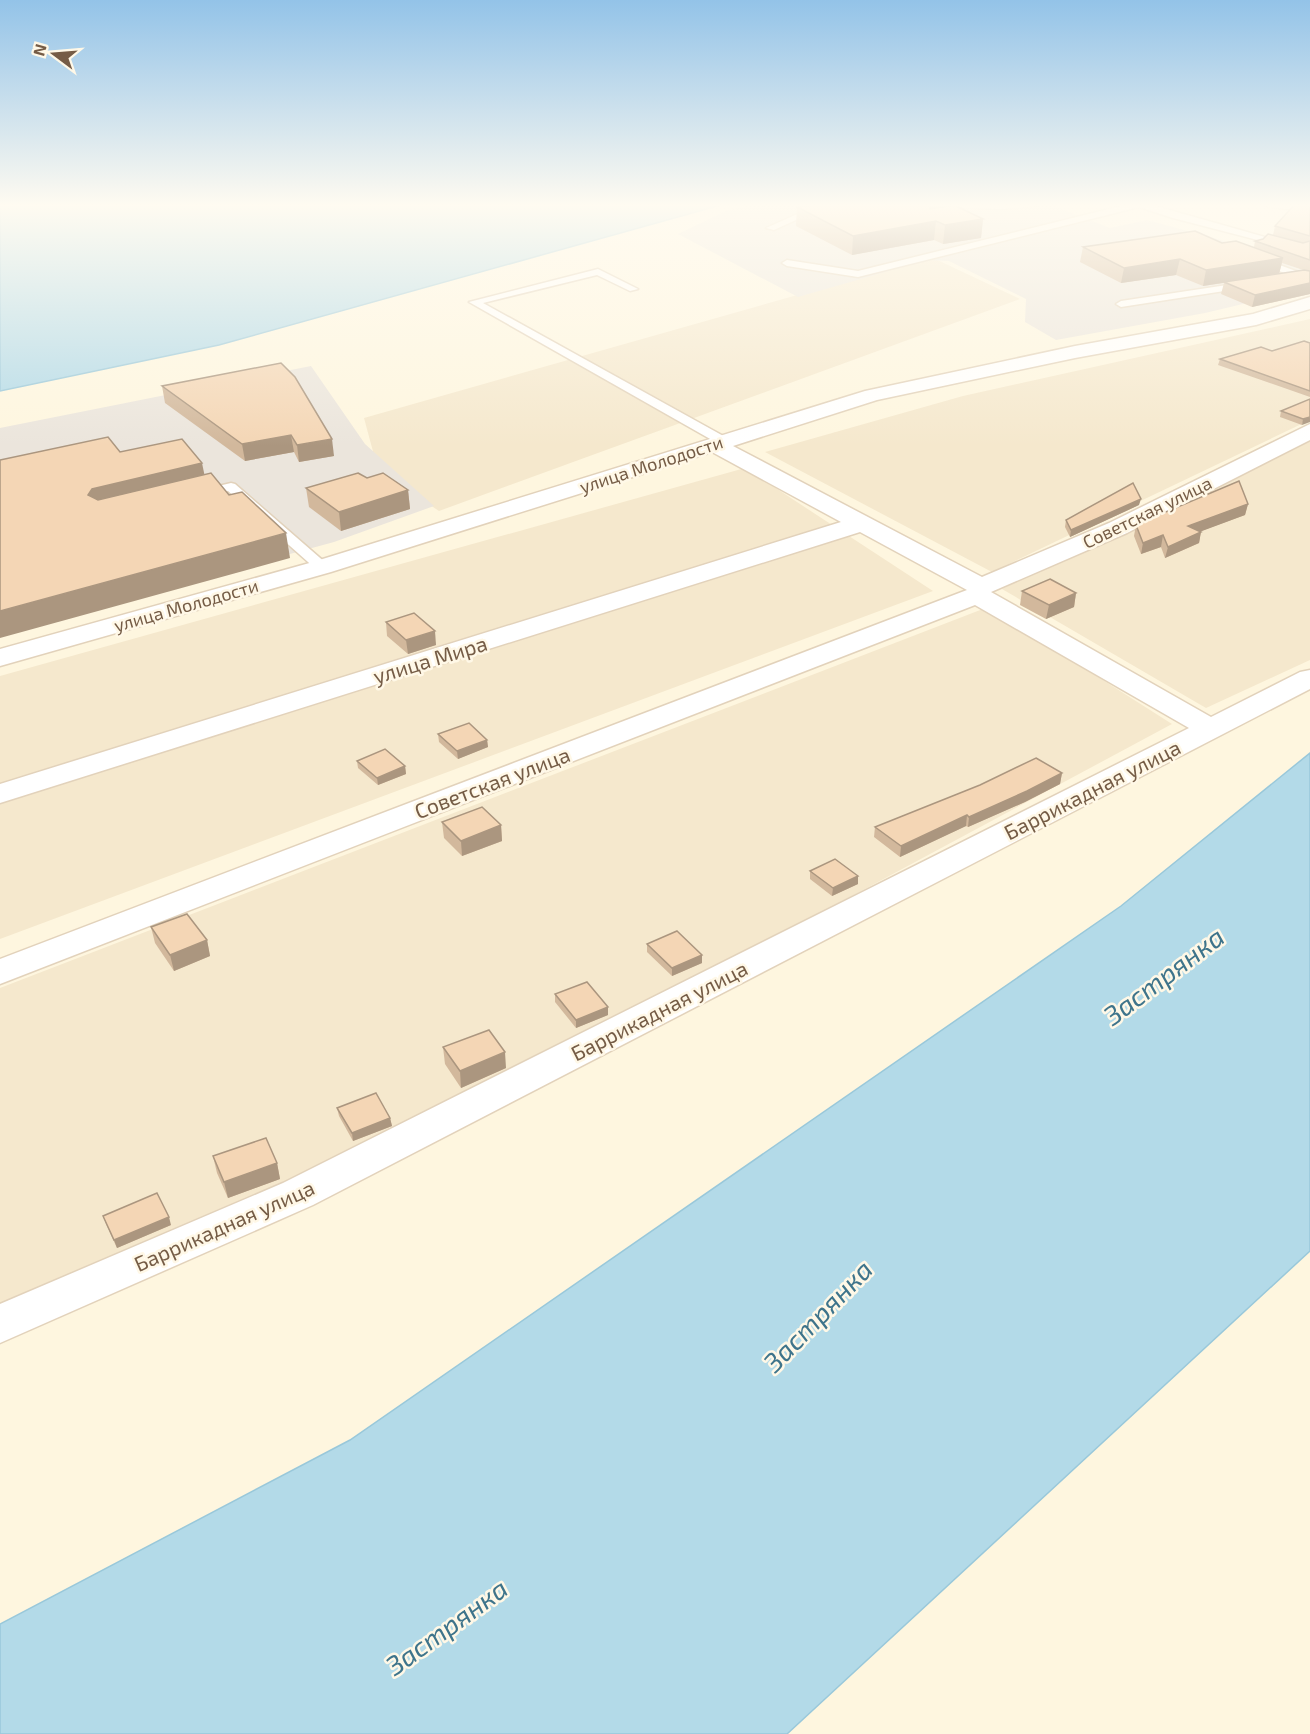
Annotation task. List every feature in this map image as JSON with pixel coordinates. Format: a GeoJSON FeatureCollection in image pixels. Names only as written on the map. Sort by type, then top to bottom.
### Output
{"type":"FeatureCollection","features":[{"type":"Feature","properties":{"kind":"street","name":"улица Молодости"},"geometry":{"type":"LineString","coordinates":[[0,657],[322,567],[872,395],[1075,352],[1256,319],[1310,303]]}},
{"type":"Feature","properties":{"kind":"street","name":"Советская улица"},"geometry":{"type":"LineString","coordinates":[[0,972],[979,591],[1118,528],[1310,431]]}},
{"type":"Feature","properties":{"kind":"street"},"geometry":{"type":"LineString","coordinates":[[718,442],[979,591],[1210,728]]}},
{"type":"Feature","properties":{"kind":"street","name":"улица Мира"},"geometry":{"type":"LineString","coordinates":[[0,794],[860,524]]}},
{"type":"Feature","properties":{"kind":"street","name":"Баррикадная улица"},"geometry":{"type":"LineString","coordinates":[[0,1324],[298,1194],[1310,678]]}},
{"type":"Feature","properties":{"kind":"lane"},"geometry":{"type":"LineString","coordinates":[[549,284],[474,302],[718,442]]}},
{"type":"Feature","properties":{"kind":"lane"},"geometry":{"type":"LineString","coordinates":[[623,284],[633,289]]}},
{"type":"Feature","properties":{"kind":"lane"},"geometry":{"type":"LineString","coordinates":[[1121,304],[1255,284]]}},
{"type":"Feature","properties":{"kind":"lane"},"geometry":{"type":"LineString","coordinates":[[185,498],[231,487],[322,567]]}},
{"type":"Feature","properties":{"kind":"shaded area"},"geometry":{"type":"Polygon","coordinates":[[[773,284],[844,284],[798,297],[773,284]]]}},
{"type":"Feature","properties":{"kind":"shaded area"},"geometry":{"type":"Polygon","coordinates":[[[836,284],[988,284],[1020,299],[439,511],[378,470],[364,418],[836,284]]]}},
{"type":"Feature","properties":{"kind":"shaded area"},"geometry":{"type":"Polygon","coordinates":[[[995,284],[1310,284],[1310,288],[1205,313],[1056,340],[1025,322],[1026,299],[995,284]]]}},
{"type":"Feature","properties":{"kind":"shaded area"},"geometry":{"type":"Polygon","coordinates":[[[1310,319],[1310,420],[992,572],[765,452],[963,396],[1310,319]]]}},
{"type":"Feature","properties":{"kind":"shaded area"},"geometry":{"type":"Polygon","coordinates":[[[311,366],[365,444],[434,506],[334,542],[0,633],[0,428],[311,366]]]}},
{"type":"Feature","properties":{"kind":"shaded area"},"geometry":{"type":"Polygon","coordinates":[[[1310,441],[1310,660],[1206,708],[1002,589],[1310,441]]]}},
{"type":"Feature","properties":{"kind":"shaded area"},"geometry":{"type":"Polygon","coordinates":[[[745,468],[933,591],[0,939],[0,676],[745,468]]]}},
{"type":"Feature","properties":{"kind":"shaded area"},"geometry":{"type":"Polygon","coordinates":[[[988,607],[1172,724],[225,1233],[0,1324],[0,988],[988,607]]]}},
{"type":"Feature","properties":{"kind":"water"},"geometry":{"type":"Polygon","coordinates":[[[0,284],[438,284],[219,345],[0,391],[0,284]]]}},
{"type":"Feature","properties":{"kind":"water","name":"Застрянка"},"geometry":{"type":"Polygon","coordinates":[[[1310,753],[1310,1251],[787,1734],[0,1734],[0,1624],[350,1440],[1121,906],[1310,753]]]}},
{"type":"Feature","properties":{"kind":"building"},"geometry":{"type":"Polygon","coordinates":[[[1229,284],[1306,284],[1255,295],[1229,284]]]}},
{"type":"Feature","properties":{"kind":"building"},"geometry":{"type":"Polygon","coordinates":[[[1304,341],[1310,343],[1310,391],[1220,359],[1261,347],[1272,351],[1304,341]]]}},
{"type":"Feature","properties":{"kind":"building"},"geometry":{"type":"Polygon","coordinates":[[[281,363],[295,377],[332,439],[297,445],[291,435],[242,444],[162,386],[281,363]]]}},
{"type":"Feature","properties":{"kind":"building"},"geometry":{"type":"Polygon","coordinates":[[[1310,399],[1310,417],[1303,419],[1281,411],[1310,399]]]}},
{"type":"Feature","properties":{"kind":"building"},"geometry":{"type":"Polygon","coordinates":[[[108,437],[120,452],[182,439],[202,463],[92,489],[88,495],[98,500],[211,473],[229,495],[242,492],[286,533],[0,611],[0,460],[108,437]]]}},
{"type":"Feature","properties":{"kind":"building"},"geometry":{"type":"Polygon","coordinates":[[[358,473],[367,478],[383,473],[408,490],[339,512],[306,488],[358,473]]]}},
{"type":"Feature","properties":{"kind":"building"},"geometry":{"type":"Polygon","coordinates":[[[1239,481],[1248,504],[1188,526],[1201,532],[1168,547],[1163,535],[1143,543],[1136,525],[1155,517],[1155,512],[1161,514],[1239,481]]]}},
{"type":"Feature","properties":{"kind":"building"},"geometry":{"type":"Polygon","coordinates":[[[1133,483],[1141,499],[1071,530],[1066,520],[1133,483]]]}},
{"type":"Feature","properties":{"kind":"building"},"geometry":{"type":"Polygon","coordinates":[[[1050,579],[1076,593],[1049,605],[1022,591],[1050,579]]]}},
{"type":"Feature","properties":{"kind":"building"},"geometry":{"type":"Polygon","coordinates":[[[414,613],[435,631],[406,640],[386,622],[414,613]]]}},
{"type":"Feature","properties":{"kind":"building"},"geometry":{"type":"Polygon","coordinates":[[[469,723],[487,740],[457,751],[438,734],[469,723]]]}},
{"type":"Feature","properties":{"kind":"building"},"geometry":{"type":"Polygon","coordinates":[[[385,749],[405,766],[377,778],[357,761],[385,749]]]}},
{"type":"Feature","properties":{"kind":"building"},"geometry":{"type":"Polygon","coordinates":[[[1036,758],[1062,773],[1027,791],[969,817],[967,815],[901,846],[875,827],[980,785],[1036,758]]]}},
{"type":"Feature","properties":{"kind":"building"},"geometry":{"type":"Polygon","coordinates":[[[482,807],[501,825],[461,841],[442,822],[482,807]]]}},
{"type":"Feature","properties":{"kind":"building"},"geometry":{"type":"Polygon","coordinates":[[[835,859],[858,876],[833,888],[810,871],[835,859]]]}},
{"type":"Feature","properties":{"kind":"building"},"geometry":{"type":"Polygon","coordinates":[[[187,914],[207,940],[170,955],[151,927],[187,914]]]}},
{"type":"Feature","properties":{"kind":"building"},"geometry":{"type":"Polygon","coordinates":[[[677,931],[702,955],[672,968],[647,944],[677,931]]]}},
{"type":"Feature","properties":{"kind":"building"},"geometry":{"type":"Polygon","coordinates":[[[587,982],[608,1007],[576,1020],[555,994],[587,982]]]}},
{"type":"Feature","properties":{"kind":"building"},"geometry":{"type":"Polygon","coordinates":[[[489,1030],[505,1052],[460,1071],[443,1047],[489,1030]]]}},
{"type":"Feature","properties":{"kind":"building"},"geometry":{"type":"Polygon","coordinates":[[[376,1093],[390,1118],[352,1133],[337,1108],[376,1093]]]}},
{"type":"Feature","properties":{"kind":"building"},"geometry":{"type":"Polygon","coordinates":[[[266,1138],[277,1163],[224,1182],[213,1156],[266,1138]]]}},
{"type":"Feature","properties":{"kind":"building"},"geometry":{"type":"Polygon","coordinates":[[[157,1193],[169,1217],[114,1240],[103,1216],[157,1193]]]}}]}
